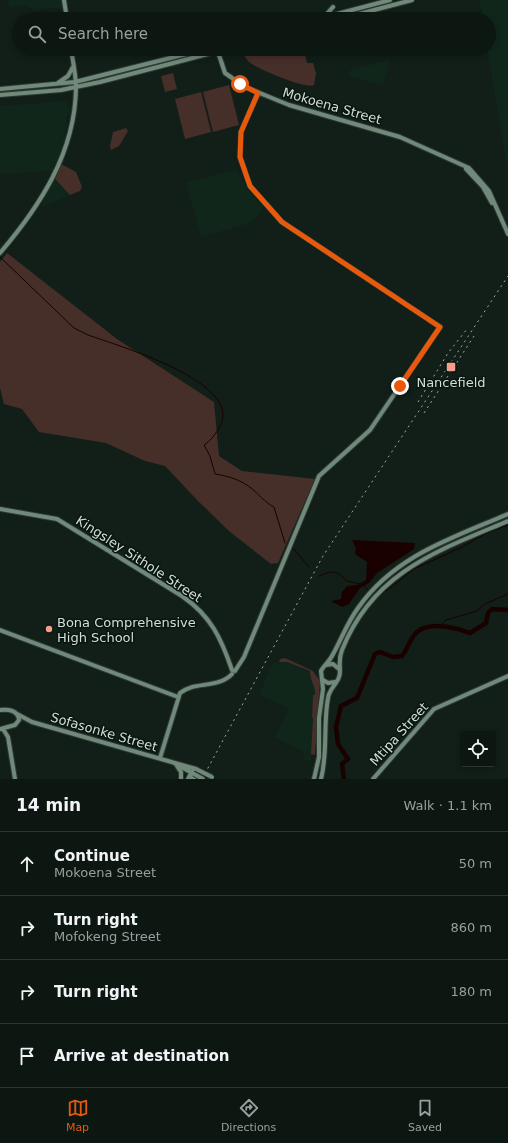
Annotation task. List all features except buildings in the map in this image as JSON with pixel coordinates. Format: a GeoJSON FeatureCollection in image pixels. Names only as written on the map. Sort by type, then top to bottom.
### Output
{"type":"FeatureCollection","features":[{"type":"Feature","properties":{"kind":"main road"},"geometry":{"type":"LineString","coordinates":[[64,0],[66,12]]}},
{"type":"Feature","properties":{"kind":"main road"},"geometry":{"type":"LineString","coordinates":[[344,12],[390,0]]}},
{"type":"Feature","properties":{"kind":"main road"},"geometry":{"type":"LineString","coordinates":[[367,12],[412,0]]}},
{"type":"Feature","properties":{"kind":"main road"},"geometry":{"type":"LineString","coordinates":[[329,12],[333,6],[338,10],[347,11]]}},
{"type":"Feature","properties":{"kind":"main road"},"geometry":{"type":"LineString","coordinates":[[0,253],[34,210],[66,149],[76,87],[72,56]]}},
{"type":"Feature","properties":{"kind":"main road"},"geometry":{"type":"LineString","coordinates":[[0,89],[75,82],[178,56]]}},
{"type":"Feature","properties":{"kind":"main road"},"geometry":{"type":"LineString","coordinates":[[0,95],[76,87],[194,56]]}},
{"type":"Feature","properties":{"kind":"main road","name":"Mokoena Street"},"geometry":{"type":"LineString","coordinates":[[219,56],[225,74],[258,93],[289,105],[394,134],[460,164],[473,172],[487,187],[508,234]]}},
{"type":"Feature","properties":{"kind":"main road"},"geometry":{"type":"LineString","coordinates":[[56,84],[66,78],[73,67]]}},
{"type":"Feature","properties":{"kind":"main road"},"geometry":{"type":"LineString","coordinates":[[160,758],[178,697],[185,689],[221,682],[233,672],[244,657],[316,480],[322,472],[355,444],[372,426],[439,327],[282,222],[250,186],[240,157],[241,132],[258,93]]}},
{"type":"Feature","properties":{"kind":"main road","name":"Mokoena Street"},"geometry":{"type":"LineString","coordinates":[[460,164],[471,174],[487,193],[500,226],[508,239]]}},
{"type":"Feature","properties":{"kind":"main road","name":"Kingsley Sithole Street"},"geometry":{"type":"LineString","coordinates":[[0,509],[57,519],[182,596],[197,607],[210,622],[226,651],[233,672]]}},
{"type":"Feature","properties":{"kind":"main road"},"geometry":{"type":"LineString","coordinates":[[314,779],[319,757],[323,680],[321,672],[359,607],[390,574],[425,550],[508,514]]}},
{"type":"Feature","properties":{"kind":"main road"},"geometry":{"type":"LineString","coordinates":[[321,779],[324,759],[328,699],[340,677],[339,659],[341,651],[354,626],[374,598],[394,578],[429,555],[508,521]]}},
{"type":"Feature","properties":{"kind":"main road"},"geometry":{"type":"LineString","coordinates":[[0,630],[178,697]]}},
{"type":"Feature","properties":{"kind":"main road"},"geometry":{"type":"LineString","coordinates":[[326,665],[334,665],[339,669]]}},
{"type":"Feature","properties":{"kind":"main road","name":"Mtipa Street"},"geometry":{"type":"LineString","coordinates":[[373,779],[434,709],[508,676]]}},
{"type":"Feature","properties":{"kind":"main road"},"geometry":{"type":"LineString","coordinates":[[323,680],[329,683],[336,682]]}},
{"type":"Feature","properties":{"kind":"main road"},"geometry":{"type":"LineString","coordinates":[[0,704],[6,710]]}},
{"type":"Feature","properties":{"kind":"main road","name":"Sofasonke Street"},"geometry":{"type":"LineString","coordinates":[[0,710],[6,710],[17,714],[32,722]]}},
{"type":"Feature","properties":{"kind":"main road"},"geometry":{"type":"LineString","coordinates":[[17,714],[19,720],[17,724]]}},
{"type":"Feature","properties":{"kind":"main road","name":"Sofasonke Street"},"geometry":{"type":"LineString","coordinates":[[2,728],[12,727],[24,721],[32,722],[170,761],[188,768],[191,776],[203,779]]}},
{"type":"Feature","properties":{"kind":"main road"},"geometry":{"type":"LineString","coordinates":[[12,727],[9,730],[8,737],[15,779]]}},
{"type":"Feature","properties":{"kind":"main road"},"geometry":{"type":"LineString","coordinates":[[2,728],[8,737]]}},
{"type":"Feature","properties":{"kind":"main road","name":"Sofasonke Street"},"geometry":{"type":"LineString","coordinates":[[170,761],[176,765],[195,769],[214,778]]}},
{"type":"Feature","properties":{"kind":"main road"},"geometry":{"type":"LineString","coordinates":[[176,765],[181,772],[181,779]]}},
{"type":"Feature","properties":{"kind":"main road"},"geometry":{"type":"LineString","coordinates":[[181,779],[188,768]]}},
{"type":"Feature","properties":{"kind":"main road"},"geometry":{"type":"LineString","coordinates":[[195,769],[191,776],[197,779]]}},
{"type":"Feature","properties":{"kind":"shaded area"},"geometry":{"type":"Polygon","coordinates":[[[8,0],[61,0],[62,9],[50,8],[36,11],[26,5],[9,7],[8,0]]]}},
{"type":"Feature","properties":{"kind":"shaded area"},"geometry":{"type":"Polygon","coordinates":[[[479,0],[508,0],[508,172],[488,56],[496,56],[496,12],[482,12],[479,0]]]}},
{"type":"Feature","properties":{"kind":"shaded area"},"geometry":{"type":"Polygon","coordinates":[[[306,56],[307,63],[313,63],[316,73],[314,85],[301,84],[271,73],[249,62],[246,57],[306,56]]]}},
{"type":"Feature","properties":{"kind":"shaded area"},"geometry":{"type":"Polygon","coordinates":[[[390,60],[383,86],[349,76],[350,70],[390,60]]]}},
{"type":"Feature","properties":{"kind":"shaded area"},"geometry":{"type":"Polygon","coordinates":[[[173,73],[177,89],[165,92],[161,76],[173,73]]]}},
{"type":"Feature","properties":{"kind":"shaded area"},"geometry":{"type":"Polygon","coordinates":[[[229,85],[239,125],[213,132],[203,92],[229,85]]]}},
{"type":"Feature","properties":{"kind":"shaded area"},"geometry":{"type":"Polygon","coordinates":[[[201,92],[211,132],[185,139],[175,99],[201,92]]]}},
{"type":"Feature","properties":{"kind":"shaded area"},"geometry":{"type":"Polygon","coordinates":[[[66,101],[70,110],[67,114],[64,149],[52,171],[0,174],[0,106],[66,101]]]}},
{"type":"Feature","properties":{"kind":"shaded area"},"geometry":{"type":"Polygon","coordinates":[[[126,128],[128,131],[119,146],[111,150],[110,146],[113,132],[126,128]]]}},
{"type":"Feature","properties":{"kind":"shaded area"},"geometry":{"type":"Polygon","coordinates":[[[63,165],[76,172],[82,187],[80,191],[70,195],[55,179],[61,166],[63,165]]]}},
{"type":"Feature","properties":{"kind":"shaded area"},"geometry":{"type":"Polygon","coordinates":[[[237,170],[249,192],[251,192],[263,208],[263,211],[247,224],[201,237],[186,182],[237,170]]]}},
{"type":"Feature","properties":{"kind":"shaded area"},"geometry":{"type":"Polygon","coordinates":[[[55,179],[70,195],[43,207],[41,205],[55,179]]]}},
{"type":"Feature","properties":{"kind":"shaded area"},"geometry":{"type":"Polygon","coordinates":[[[7,253],[117,339],[214,402],[219,456],[242,471],[315,479],[278,563],[271,564],[229,531],[165,466],[145,461],[106,443],[39,432],[22,409],[4,404],[0,388],[0,262],[7,253]]]}},
{"type":"Feature","properties":{"kind":"shaded area"},"geometry":{"type":"Polygon","coordinates":[[[352,540],[415,543],[414,549],[377,573],[369,583],[360,588],[349,604],[342,607],[331,601],[341,599],[342,592],[347,586],[357,585],[366,580],[367,562],[355,554],[356,548],[352,540]]]}},
{"type":"Feature","properties":{"kind":"shaded area"},"geometry":{"type":"Polygon","coordinates":[[[285,658],[313,671],[320,681],[315,755],[311,754],[313,695],[315,695],[315,692],[310,677],[310,671],[287,662],[279,662],[280,659],[285,658]]]}},
{"type":"Feature","properties":{"kind":"shaded area"},"geometry":{"type":"Polygon","coordinates":[[[283,661],[310,671],[309,675],[316,689],[315,695],[313,695],[313,739],[311,760],[304,761],[304,752],[275,737],[289,708],[259,695],[273,662],[279,663],[283,661]]]}},
{"type":"Feature","properties":{"kind":"waterway"},"geometry":{"type":"LineString","coordinates":[[0,257],[74,328],[88,335],[147,356],[172,367],[195,380],[212,393],[222,408],[221,424],[214,436],[204,445],[210,456],[215,474],[229,477],[247,485],[267,503],[274,507],[285,543]]}},
{"type":"Feature","properties":{"kind":"waterway"},"geometry":{"type":"LineString","coordinates":[[377,598],[414,569],[460,548],[487,533],[508,525]]}},
{"type":"Feature","properties":{"kind":"waterway"},"geometry":{"type":"LineString","coordinates":[[293,548],[309,567]]}},
{"type":"Feature","properties":{"kind":"waterway"},"geometry":{"type":"LineString","coordinates":[[319,576],[330,572],[338,573],[347,581],[360,584]]}},
{"type":"Feature","properties":{"kind":"waterway"},"geometry":{"type":"LineString","coordinates":[[363,585],[368,590]]}},
{"type":"Feature","properties":{"kind":"waterway"},"geometry":{"type":"LineString","coordinates":[[439,627],[446,620],[477,611],[485,604],[508,594]]}},
{"type":"Feature","properties":{"kind":"waterway"},"geometry":{"type":"LineString","coordinates":[[344,779],[342,764],[348,759],[338,744],[336,727],[341,706],[357,698],[375,654],[380,652],[393,657],[402,656],[415,634],[423,629],[444,626],[470,633],[486,623],[488,613],[492,609],[508,610]]}},
{"type":"Feature","properties":{"kind":"railway"},"geometry":{"type":"LineString","coordinates":[[202,779],[323,556],[508,276]]}},
{"type":"Feature","properties":{"kind":"railway"},"geometry":{"type":"LineString","coordinates":[[418,402],[448,353],[467,329]]}},
{"type":"Feature","properties":{"kind":"railway"},"geometry":{"type":"LineString","coordinates":[[424,413],[474,336]]}},
{"type":"Feature","properties":{"kind":"place","name":"Nancefield"},"geometry":{"type":"Point","coordinates":[451,367]}},
{"type":"Feature","properties":{"kind":"place","name":"Bona Comprehensive High School"},"geometry":{"type":"Point","coordinates":[49,629]}},
{"type":"Feature","properties":{"kind":"route"},"geometry":{"type":"LineString","coordinates":[[240,84],[258,93],[241,132],[240,157],[244,173],[250,186],[282,222],[440,327],[400,386]]}}]}
